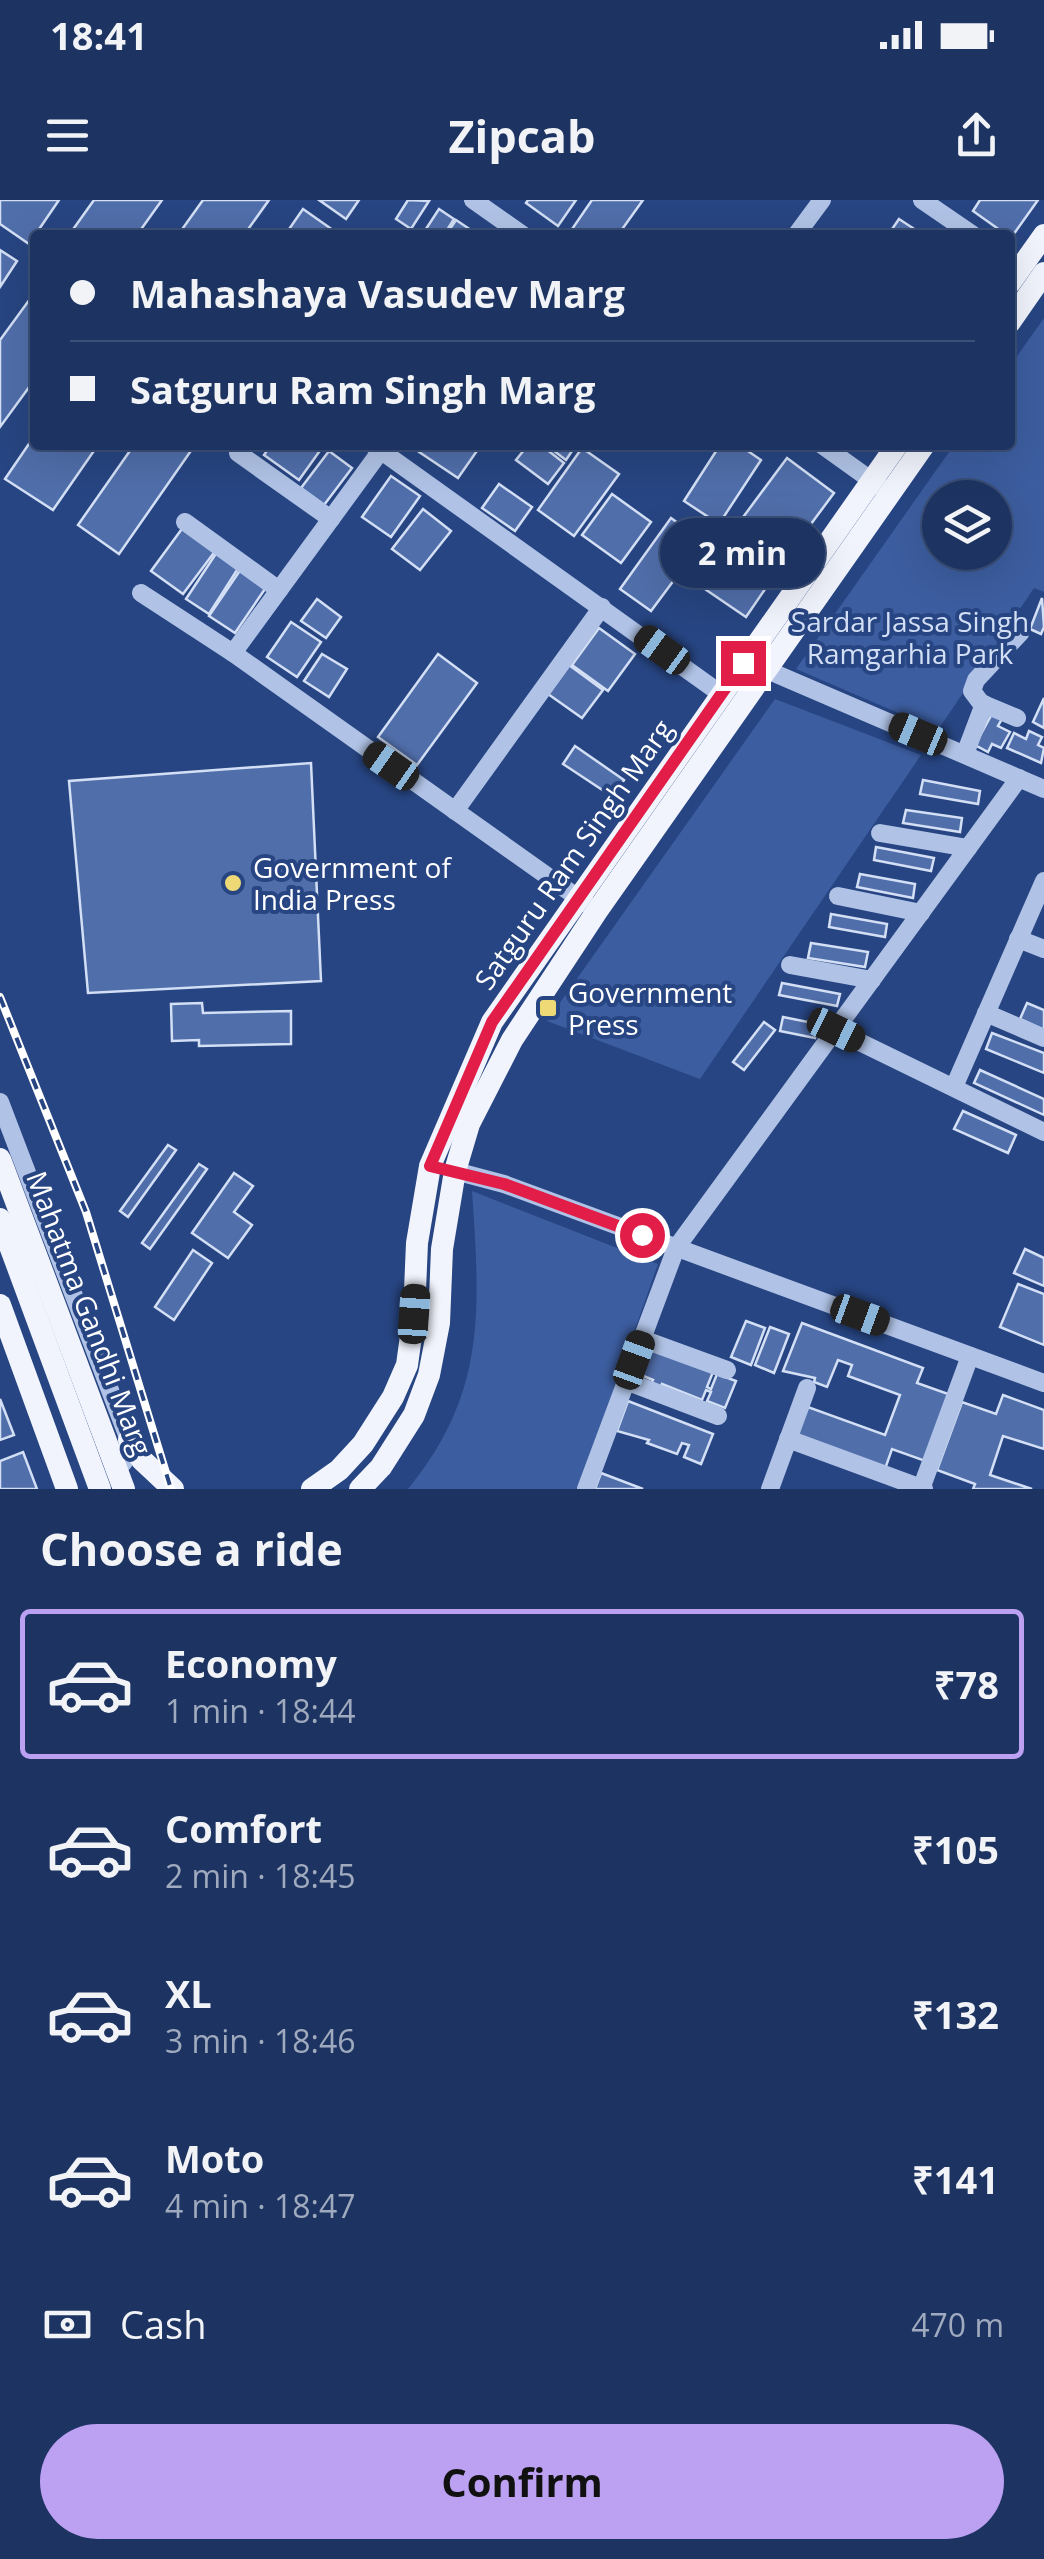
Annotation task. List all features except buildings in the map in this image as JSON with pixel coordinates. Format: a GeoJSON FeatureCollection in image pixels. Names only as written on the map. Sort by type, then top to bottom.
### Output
{"type":"FeatureCollection","features":[{"type":"Feature","properties":{"kind":"main road"},"geometry":{"type":"LineString","coordinates":[[1015,306],[1025,273],[1044,235]]}},
{"type":"Feature","properties":{"kind":"main road","name":"Satguru Ram Singh Marg"},"geometry":{"type":"LineString","coordinates":[[360,1489],[381,1468],[406,1428],[429,1375],[439,1323],[442,1248],[455,1171],[470,1124],[512,1040],[597,911],[767,670],[881,487],[894,450]]}},
{"type":"Feature","properties":{"kind":"main road","name":"Satguru Ram Singh Marg"},"geometry":{"type":"LineString","coordinates":[[312,1489],[339,1470],[363,1444],[393,1397],[407,1365],[418,1242],[430,1166],[492,1022],[721,694],[881,487],[919,450]]}},
{"type":"Feature","properties":{"kind":"main road","name":"Mahatma Gandhi Marg"},"geometry":{"type":"LineString","coordinates":[[0,1159],[104,1434],[118,1483]]}},
{"type":"Feature","properties":{"kind":"main road"},"geometry":{"type":"LineString","coordinates":[[430,1166],[455,1171]]}},
{"type":"Feature","properties":{"kind":"main road","name":"Mahatma Gandhi Marg"},"geometry":{"type":"LineString","coordinates":[[0,1219],[118,1483]]}},
{"type":"Feature","properties":{"kind":"main road"},"geometry":{"type":"LineString","coordinates":[[0,1246],[90,1489]]}},
{"type":"Feature","properties":{"kind":"main road"},"geometry":{"type":"LineString","coordinates":[[0,1304],[67,1489]]}},
{"type":"Feature","properties":{"kind":"main road"},"geometry":{"type":"LineString","coordinates":[[55,1456],[104,1434]]}},
{"type":"Feature","properties":{"kind":"main road"},"geometry":{"type":"LineString","coordinates":[[129,1440],[142,1460],[173,1489]]}},
{"type":"Feature","properties":{"kind":"street"},"geometry":{"type":"LineString","coordinates":[[473,200],[517,230]]}},
{"type":"Feature","properties":{"kind":"street"},"geometry":{"type":"LineString","coordinates":[[800,230],[822,200]]}},
{"type":"Feature","properties":{"kind":"street"},"geometry":{"type":"LineString","coordinates":[[922,200],[967,230]]}},
{"type":"Feature","properties":{"kind":"street"},"geometry":{"type":"LineString","coordinates":[[233,654],[378,450]]}},
{"type":"Feature","properties":{"kind":"street"},"geometry":{"type":"LineString","coordinates":[[384,450],[721,694]]}},
{"type":"Feature","properties":{"kind":"street"},"geometry":{"type":"LineString","coordinates":[[829,450],[881,487]]}},
{"type":"Feature","properties":{"kind":"street"},"geometry":{"type":"LineString","coordinates":[[238,453],[331,519]]}},
{"type":"Feature","properties":{"kind":"street"},"geometry":{"type":"LineString","coordinates":[[185,522],[278,590]]}},
{"type":"Feature","properties":{"kind":"street"},"geometry":{"type":"LineString","coordinates":[[141,593],[597,911]]}},
{"type":"Feature","properties":{"kind":"street"},"geometry":{"type":"LineString","coordinates":[[454,811],[602,607]]}},
{"type":"Feature","properties":{"kind":"street"},"geometry":{"type":"LineString","coordinates":[[1017,718],[973,696],[973,685],[1021,632]]}},
{"type":"Feature","properties":{"kind":"street"},"geometry":{"type":"LineString","coordinates":[[767,670],[1043,787]]}},
{"type":"Feature","properties":{"kind":"street"},"geometry":{"type":"LineString","coordinates":[[965,754],[984,704]]}},
{"type":"Feature","properties":{"kind":"street"},"geometry":{"type":"LineString","coordinates":[[586,1489],[676,1248],[1019,778]]}},
{"type":"Feature","properties":{"kind":"street"},"geometry":{"type":"LineString","coordinates":[[880,834],[968,848]]}},
{"type":"Feature","properties":{"kind":"street"},"geometry":{"type":"LineString","coordinates":[[954,1087],[1043,886]]}},
{"type":"Feature","properties":{"kind":"street"},"geometry":{"type":"LineString","coordinates":[[838,896],[921,913]]}},
{"type":"Feature","properties":{"kind":"street"},"geometry":{"type":"LineString","coordinates":[[1018,939],[1044,949]]}},
{"type":"Feature","properties":{"kind":"street"},"geometry":{"type":"LineString","coordinates":[[790,965],[872,980]]}},
{"type":"Feature","properties":{"kind":"street"},"geometry":{"type":"LineString","coordinates":[[986,1013],[1044,1038]]}},
{"type":"Feature","properties":{"kind":"street"},"geometry":{"type":"LineString","coordinates":[[836,1030],[1044,1132]]}},
{"type":"Feature","properties":{"kind":"street"},"geometry":{"type":"LineString","coordinates":[[0,1102],[129,1440],[118,1483]]}},
{"type":"Feature","properties":{"kind":"street"},"geometry":{"type":"LineString","coordinates":[[455,1171],[504,1184],[1044,1383]]}},
{"type":"Feature","properties":{"kind":"street"},"geometry":{"type":"LineString","coordinates":[[642,1340],[727,1370]]}},
{"type":"Feature","properties":{"kind":"street"},"geometry":{"type":"LineString","coordinates":[[788,1438],[922,1489],[970,1356]]}},
{"type":"Feature","properties":{"kind":"street"},"geometry":{"type":"LineString","coordinates":[[626,1381],[718,1416]]}},
{"type":"Feature","properties":{"kind":"street"},"geometry":{"type":"LineString","coordinates":[[770,1489],[808,1388]]}},
{"type":"Feature","properties":{"kind":"green space","name":"Sardar Jassa Singh Ramgarhia Park"},"geometry":{"type":"Polygon","coordinates":[[[1044,318],[1044,592],[1034,588],[938,730],[796,669],[922,490],[922,570],[1012,570],[1012,480],[929,480],[950,450],[1015,450],[1015,359],[1044,318]]]}},
{"type":"Feature","properties":{"kind":"green space"},"geometry":{"type":"Polygon","coordinates":[[[775,699],[921,755],[700,1079],[547,1021],[775,699]]]}},
{"type":"Feature","properties":{"kind":"green space"},"geometry":{"type":"Polygon","coordinates":[[[472,1191],[658,1264],[579,1489],[408,1489],[452,1419],[473,1348],[476,1274],[472,1191]]]}},
{"type":"Feature","properties":{"kind":"railway"},"geometry":{"type":"LineString","coordinates":[[0,997],[86,1212],[171,1489]]}},
{"type":"Feature","properties":{"kind":"place","name":"Government of India Press"},"geometry":{"type":"Point","coordinates":[233,883]}},
{"type":"Feature","properties":{"kind":"place","name":"Government Press"},"geometry":{"type":"Point","coordinates":[548,1008]}},
{"type":"Feature","properties":{"kind":"route"},"geometry":{"type":"LineString","coordinates":[[642,1235],[504,1184],[430,1166],[492,1022],[743,663]]}}]}
